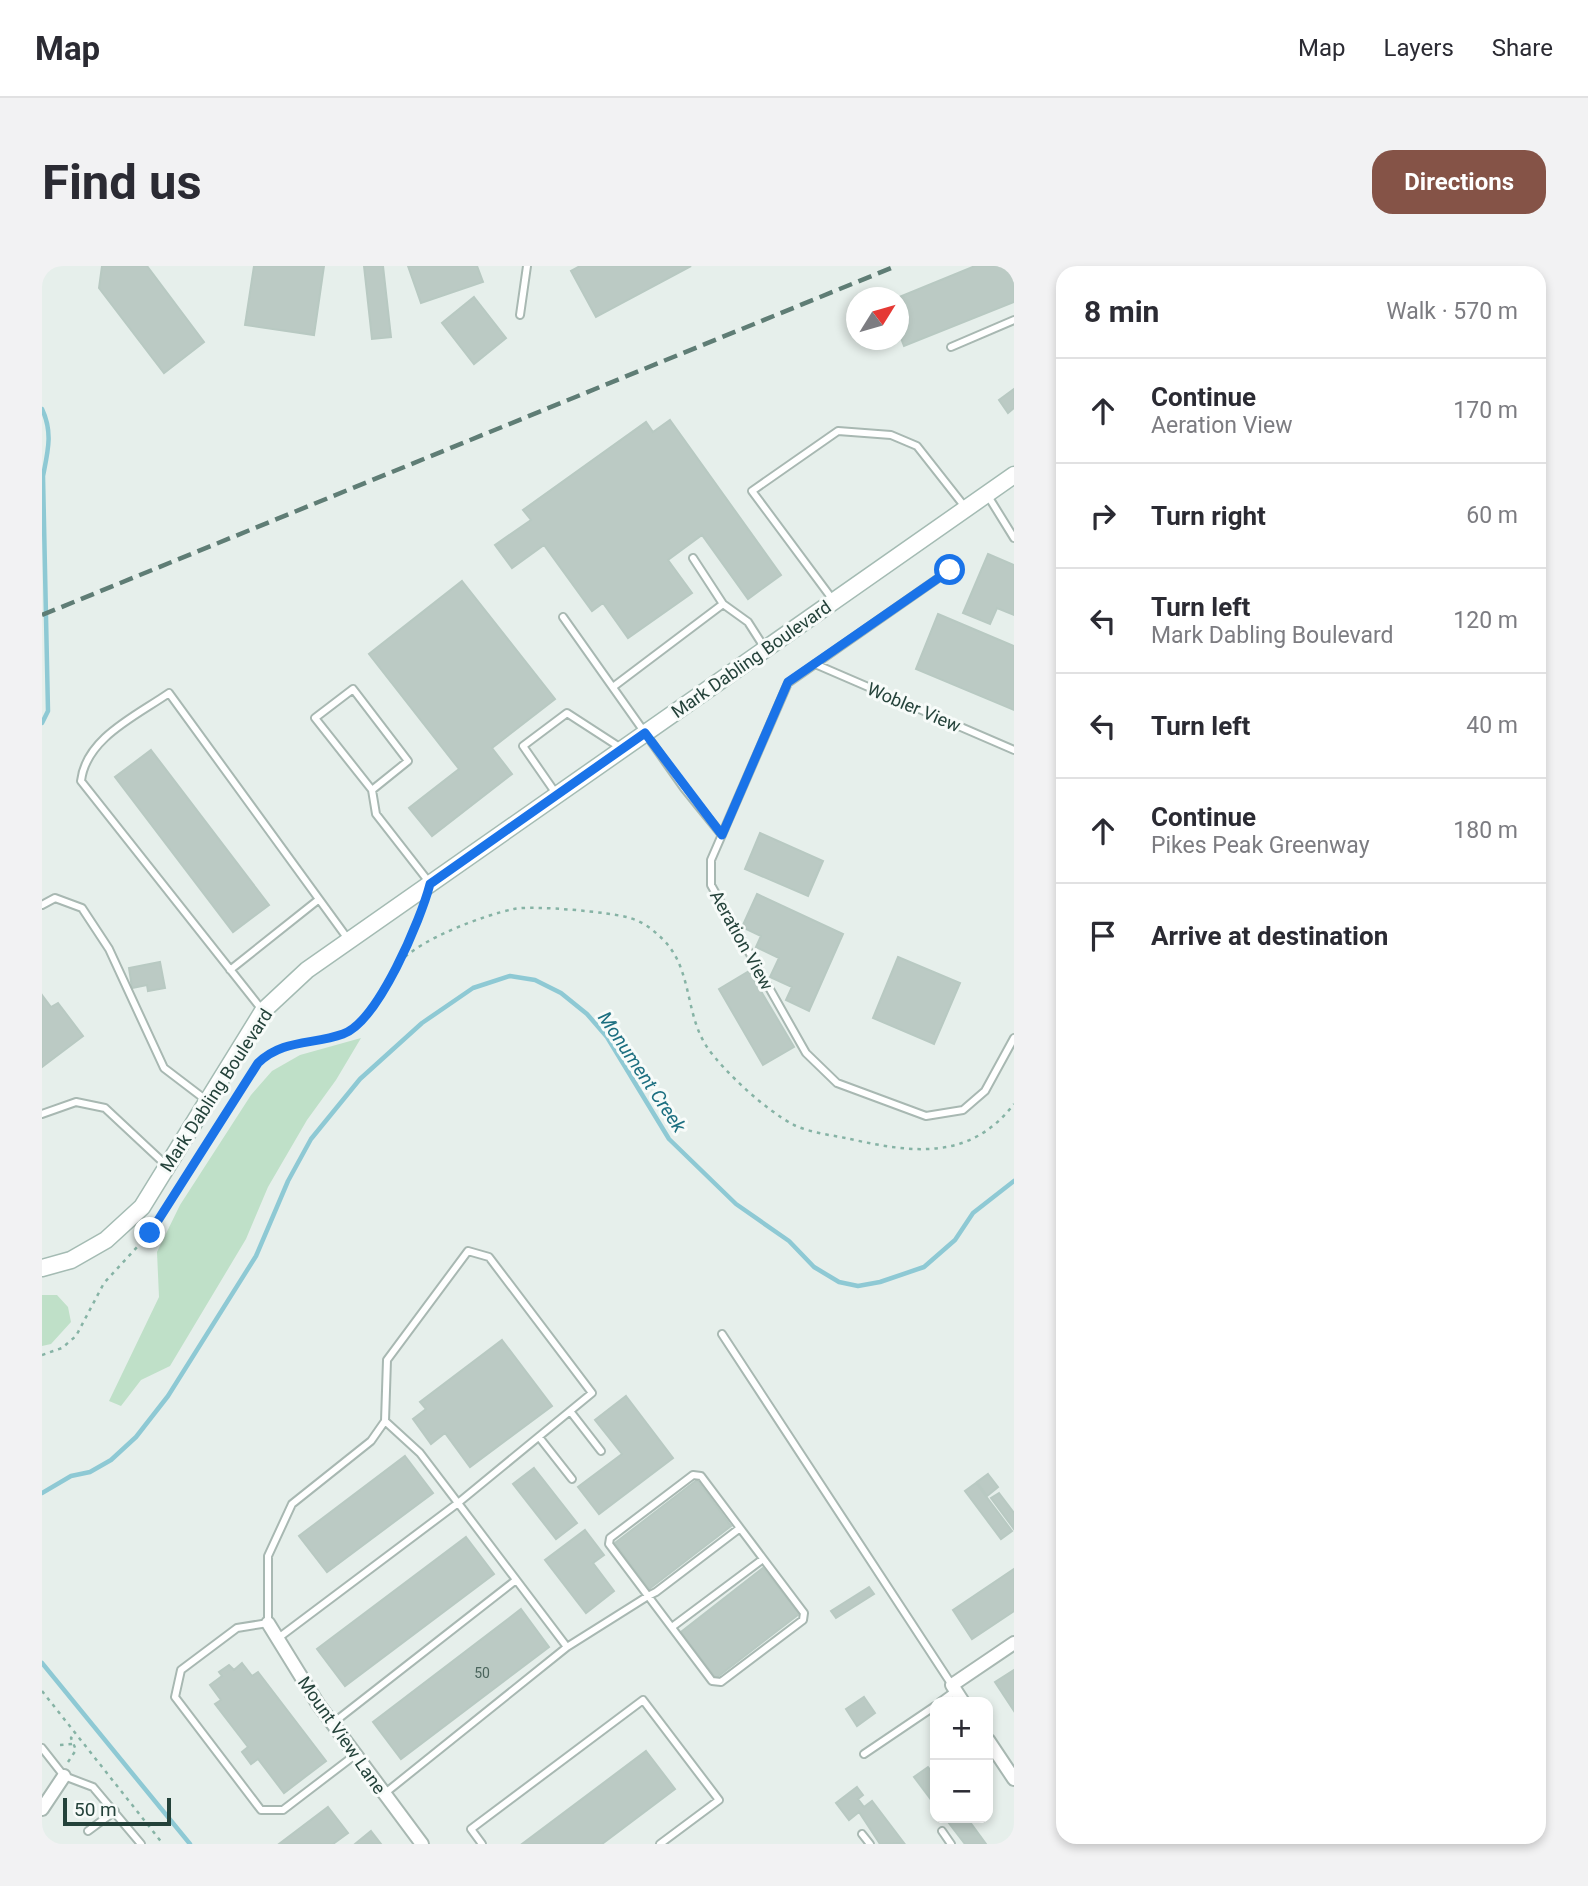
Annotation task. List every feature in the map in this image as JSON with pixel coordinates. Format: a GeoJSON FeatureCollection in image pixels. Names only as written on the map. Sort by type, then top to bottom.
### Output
{"type":"FeatureCollection","features":[{"type":"Feature","properties":{"kind":"street","name":"Mark Dabling Boulevard"},"geometry":{"type":"LineString","coordinates":[[42,1268],[71,1260],[106,1240],[142,1207],[263,1011],[307,970],[1014,475]]}},
{"type":"Feature","properties":{"kind":"street","name":"Mount View Lane"},"geometry":{"type":"LineString","coordinates":[[268,1623],[332,1724],[422,1844]]}},
{"type":"Feature","properties":{"kind":"street"},"geometry":{"type":"LineString","coordinates":[[959,1697],[953,1688],[1014,1643]]}},
{"type":"Feature","properties":{"kind":"street"},"geometry":{"type":"LineString","coordinates":[[993,1748],[1014,1779]]}},
{"type":"Feature","properties":{"kind":"street"},"geometry":{"type":"LineString","coordinates":[[42,1809],[64,1776]]}},
{"type":"Feature","properties":{"kind":"lane"},"geometry":{"type":"LineString","coordinates":[[520,315],[527,266]]}},
{"type":"Feature","properties":{"kind":"lane"},"geometry":{"type":"LineString","coordinates":[[951,347],[1014,320]]}},
{"type":"Feature","properties":{"kind":"lane"},"geometry":{"type":"LineString","coordinates":[[834,601],[752,491],[838,431],[891,435],[917,446],[966,509]]}},
{"type":"Feature","properties":{"kind":"lane"},"geometry":{"type":"LineString","coordinates":[[987,494],[1014,538]]}},
{"type":"Feature","properties":{"kind":"lane"},"geometry":{"type":"LineString","coordinates":[[693,558],[723,604],[748,622],[766,649]]}},
{"type":"Feature","properties":{"kind":"lane","name":"Aeration View"},"geometry":{"type":"LineString","coordinates":[[950,570],[788,682],[711,860],[711,885],[806,1053],[837,1083],[926,1116],[963,1110],[985,1091],[1014,1038]]}},
{"type":"Feature","properties":{"kind":"lane"},"geometry":{"type":"LineString","coordinates":[[613,687],[723,604]]}},
{"type":"Feature","properties":{"kind":"lane"},"geometry":{"type":"LineString","coordinates":[[563,617],[645,733],[722,835]]}},
{"type":"Feature","properties":{"kind":"lane","name":"Wobler View"},"geometry":{"type":"LineString","coordinates":[[815,664],[1014,750]]}},
{"type":"Feature","properties":{"kind":"lane"},"geometry":{"type":"LineString","coordinates":[[372,790],[408,761],[353,689],[315,718],[372,790],[376,814],[430,884]]}},
{"type":"Feature","properties":{"kind":"lane"},"geometry":{"type":"LineString","coordinates":[[263,1011],[81,781],[83,764],[94,747],[169,693],[349,941]]}},
{"type":"Feature","properties":{"kind":"lane"},"geometry":{"type":"LineString","coordinates":[[557,795],[523,746],[567,713],[622,749]]}},
{"type":"Feature","properties":{"kind":"lane"},"geometry":{"type":"LineString","coordinates":[[42,905],[55,898],[82,908],[109,948],[164,1068],[208,1101]]}},
{"type":"Feature","properties":{"kind":"lane"},"geometry":{"type":"LineString","coordinates":[[230,970],[318,900]]}},
{"type":"Feature","properties":{"kind":"lane"},"geometry":{"type":"LineString","coordinates":[[42,1114],[76,1102],[105,1108],[167,1166]]}},
{"type":"Feature","properties":{"kind":"lane"},"geometry":{"type":"LineString","coordinates":[[278,1639],[458,1503],[592,1393],[489,1257],[468,1251],[387,1360],[386,1421],[371,1441],[292,1504],[268,1556],[268,1623],[237,1628],[181,1670],[175,1697],[261,1810],[283,1810],[355,1755]]}},
{"type":"Feature","properties":{"kind":"lane"},"geometry":{"type":"LineString","coordinates":[[722,1334],[953,1688],[945,1697]]}},
{"type":"Feature","properties":{"kind":"lane"},"geometry":{"type":"LineString","coordinates":[[570,1411],[601,1451]]}},
{"type":"Feature","properties":{"kind":"lane"},"geometry":{"type":"LineString","coordinates":[[386,1421],[420,1452],[567,1647]]}},
{"type":"Feature","properties":{"kind":"lane"},"geometry":{"type":"LineString","coordinates":[[539,1437],[572,1479]]}},
{"type":"Feature","properties":{"kind":"lane"},"geometry":{"type":"LineString","coordinates":[[693,1475],[701,1476],[740,1528],[804,1613],[803,1620],[721,1682],[712,1681],[609,1544],[610,1538],[693,1475]]}},
{"type":"Feature","properties":{"kind":"lane"},"geometry":{"type":"LineString","coordinates":[[384,1794],[567,1647],[648,1596],[740,1528]]}},
{"type":"Feature","properties":{"kind":"lane"},"geometry":{"type":"LineString","coordinates":[[672,1628],[763,1559]]}},
{"type":"Feature","properties":{"kind":"lane"},"geometry":{"type":"LineString","coordinates":[[332,1724],[516,1580]]}},
{"type":"Feature","properties":{"kind":"lane"},"geometry":{"type":"LineString","coordinates":[[482,1844],[471,1829],[643,1700],[719,1800],[660,1844]]}},
{"type":"Feature","properties":{"kind":"lane"},"geometry":{"type":"LineString","coordinates":[[864,1754],[930,1709]]}},
{"type":"Feature","properties":{"kind":"lane"},"geometry":{"type":"LineString","coordinates":[[42,1748],[64,1776],[93,1787],[141,1844]]}},
{"type":"Feature","properties":{"kind":"lane"},"geometry":{"type":"LineString","coordinates":[[88,1831],[115,1811]]}},
{"type":"Feature","properties":{"kind":"lane"},"geometry":{"type":"LineString","coordinates":[[942,1831],[951,1844]]}},
{"type":"Feature","properties":{"kind":"lane"},"geometry":{"type":"LineString","coordinates":[[862,1834],[870,1844]]}},
{"type":"Feature","properties":{"kind":"path"},"geometry":{"type":"LineString","coordinates":[[42,1355],[62,1348],[76,1336],[104,1283],[150,1233],[258,1063],[283,1045],[348,1032],[371,1010],[401,960],[421,917],[430,884]]}},
{"type":"Feature","properties":{"kind":"path"},"geometry":{"type":"LineString","coordinates":[[401,960],[467,925],[517,908],[545,908],[631,918],[660,936],[678,958],[696,1026],[713,1055],[768,1107],[796,1126],[888,1147],[931,1151],[967,1141],[987,1130],[1006,1115],[1014,1104]]}},
{"type":"Feature","properties":{"kind":"path"},"geometry":{"type":"LineString","coordinates":[[1006,1115],[1014,1114]]}},
{"type":"Feature","properties":{"kind":"path"},"geometry":{"type":"LineString","coordinates":[[42,1691],[163,1844]]}},
{"type":"Feature","properties":{"kind":"path"},"geometry":{"type":"LineString","coordinates":[[64,1776],[76,1750],[71,1738],[75,1732]]}},
{"type":"Feature","properties":{"kind":"path"},"geometry":{"type":"LineString","coordinates":[[60,1745],[73,1744]]}},
{"type":"Feature","properties":{"kind":"green space"},"geometry":{"type":"Polygon","coordinates":[[[361,1038],[336,1080],[307,1120],[268,1187],[246,1239],[170,1366],[141,1380],[121,1406],[109,1401],[159,1297],[157,1252],[180,1205],[251,1095],[272,1071],[300,1055],[361,1038]]]}},
{"type":"Feature","properties":{"kind":"green space"},"geometry":{"type":"Polygon","coordinates":[[[42,1295],[57,1295],[68,1307],[71,1322],[51,1344],[42,1346],[42,1295]]]}},
{"type":"Feature","properties":{"kind":"building"},"geometry":{"type":"Polygon","coordinates":[[[102,266],[147,266],[204,342],[164,373],[99,288],[102,266]]]}},
{"type":"Feature","properties":{"kind":"building"},"geometry":{"type":"Polygon","coordinates":[[[254,266],[324,266],[314,335],[245,325],[254,266]]]}},
{"type":"Feature","properties":{"kind":"building"},"geometry":{"type":"Polygon","coordinates":[[[364,266],[383,266],[391,337],[372,339],[364,266]]]}},
{"type":"Feature","properties":{"kind":"building"},"geometry":{"type":"Polygon","coordinates":[[[408,266],[477,266],[483,282],[421,303],[408,266]]]}},
{"type":"Feature","properties":{"kind":"building"},"geometry":{"type":"Polygon","coordinates":[[[580,266],[691,266],[596,317],[571,271],[580,266]]]}},
{"type":"Feature","properties":{"kind":"building"},"geometry":{"type":"Polygon","coordinates":[[[975,266],[1014,266],[1014,302],[909,344],[909,293],[975,266]]]}},
{"type":"Feature","properties":{"kind":"building"},"geometry":{"type":"Polygon","coordinates":[[[474,297],[506,338],[474,364],[442,323],[474,297]]]}},
{"type":"Feature","properties":{"kind":"building"},"geometry":{"type":"Polygon","coordinates":[[[1014,389],[1014,408],[1008,413],[999,400],[1014,389]]]}},
{"type":"Feature","properties":{"kind":"building"},"geometry":{"type":"Polygon","coordinates":[[[670,420],[781,575],[748,599],[702,535],[668,560],[692,593],[628,638],[603,603],[592,611],[544,545],[512,568],[495,545],[531,520],[523,510],[646,422],[653,432],[670,420]]]}},
{"type":"Feature","properties":{"kind":"building"},"geometry":{"type":"Polygon","coordinates":[[[988,554],[1014,565],[1014,615],[997,608],[990,624],[963,613],[988,554]]]}},
{"type":"Feature","properties":{"kind":"building"},"geometry":{"type":"Polygon","coordinates":[[[462,581],[555,699],[492,748],[512,774],[432,836],[409,808],[459,769],[369,654],[462,581]]]}},
{"type":"Feature","properties":{"kind":"building"},"geometry":{"type":"Polygon","coordinates":[[[938,614],[1014,646],[1014,710],[916,669],[938,614]]]}},
{"type":"Feature","properties":{"kind":"building"},"geometry":{"type":"Polygon","coordinates":[[[151,750],[269,905],[233,932],[115,777],[151,750]]]}},
{"type":"Feature","properties":{"kind":"building"},"geometry":{"type":"Polygon","coordinates":[[[760,833],[823,861],[808,896],[745,869],[760,833]]]}},
{"type":"Feature","properties":{"kind":"building"},"geometry":{"type":"Polygon","coordinates":[[[757,894],[843,934],[809,1011],[786,1000],[792,987],[770,977],[779,958],[756,947],[761,936],[742,927],[757,894]]]}},
{"type":"Feature","properties":{"kind":"building"},"geometry":{"type":"Polygon","coordinates":[[[898,957],[960,983],[934,1044],[873,1018],[898,957]]]}},
{"type":"Feature","properties":{"kind":"building"},"geometry":{"type":"Polygon","coordinates":[[[160,962],[165,988],[148,991],[147,985],[132,988],[129,968],[160,962]]]}},
{"type":"Feature","properties":{"kind":"building"},"geometry":{"type":"Polygon","coordinates":[[[749,971],[794,1047],[763,1065],[719,989],[749,971]]]}},
{"type":"Feature","properties":{"kind":"building"},"geometry":{"type":"Polygon","coordinates":[[[42,995],[51,1007],[58,1003],[83,1036],[42,1067],[42,995]]]}},
{"type":"Feature","properties":{"kind":"building"},"geometry":{"type":"Polygon","coordinates":[[[502,1340],[552,1406],[470,1467],[445,1433],[431,1444],[413,1419],[426,1409],[420,1402],[502,1340]]]}},
{"type":"Feature","properties":{"kind":"building"},"geometry":{"type":"Polygon","coordinates":[[[626,1396],[673,1458],[599,1514],[578,1487],[622,1454],[595,1420],[626,1396]]]}},
{"type":"Feature","properties":{"kind":"building"},"geometry":{"type":"Polygon","coordinates":[[[405,1456],[433,1493],[327,1572],[299,1536],[405,1456]]]}},
{"type":"Feature","properties":{"kind":"building"},"geometry":{"type":"Polygon","coordinates":[[[534,1468],[577,1523],[556,1539],[513,1484],[534,1468]]]}},
{"type":"Feature","properties":{"kind":"building"},"geometry":{"type":"Polygon","coordinates":[[[988,1474],[998,1487],[987,1496],[977,1482],[988,1474]]]}},
{"type":"Feature","properties":{"kind":"building"},"geometry":{"type":"Polygon","coordinates":[[[697,1480],[731,1526],[649,1589],[615,1543],[697,1480]]]}},
{"type":"Feature","properties":{"kind":"building"},"geometry":{"type":"Polygon","coordinates":[[[976,1483],[1012,1531],[1001,1539],[965,1491],[976,1483]]]}},
{"type":"Feature","properties":{"kind":"building"},"geometry":{"type":"Polygon","coordinates":[[[999,1493],[1014,1513],[1014,1529],[991,1498],[999,1493]]]}},
{"type":"Feature","properties":{"kind":"building"},"geometry":{"type":"Polygon","coordinates":[[[585,1530],[604,1555],[593,1563],[614,1591],[586,1613],[545,1560],[585,1530]]]}},
{"type":"Feature","properties":{"kind":"building"},"geometry":{"type":"Polygon","coordinates":[[[466,1537],[494,1574],[345,1686],[317,1649],[466,1537]]]}},
{"type":"Feature","properties":{"kind":"building"},"geometry":{"type":"Polygon","coordinates":[[[763,1568],[799,1614],[716,1678],[681,1632],[763,1568]]]}},
{"type":"Feature","properties":{"kind":"building"},"geometry":{"type":"Polygon","coordinates":[[[1014,1569],[1014,1611],[972,1639],[953,1610],[1014,1569]]]}},
{"type":"Feature","properties":{"kind":"building"},"geometry":{"type":"Polygon","coordinates":[[[869,1587],[874,1594],[836,1618],[831,1611],[869,1587]]]}},
{"type":"Feature","properties":{"kind":"building"},"geometry":{"type":"Polygon","coordinates":[[[521,1609],[549,1647],[401,1759],[373,1722],[521,1609]]]}},
{"type":"Feature","properties":{"kind":"building"},"geometry":{"type":"Polygon","coordinates":[[[242,1663],[252,1676],[258,1672],[326,1761],[284,1793],[258,1759],[251,1764],[242,1752],[248,1747],[215,1704],[221,1700],[210,1685],[222,1676],[219,1672],[229,1665],[234,1670],[242,1663]]]}},
{"type":"Feature","properties":{"kind":"building"},"geometry":{"type":"Polygon","coordinates":[[[1014,1670],[1014,1711],[995,1682],[1014,1670]]]}},
{"type":"Feature","properties":{"kind":"building"},"geometry":{"type":"Polygon","coordinates":[[[864,1697],[875,1713],[857,1726],[846,1709],[864,1697]]]}},
{"type":"Feature","properties":{"kind":"building"},"geometry":{"type":"Polygon","coordinates":[[[646,1751],[675,1789],[602,1844],[522,1844],[646,1751]]]}},
{"type":"Feature","properties":{"kind":"building"},"geometry":{"type":"Polygon","coordinates":[[[928,1767],[930,1770],[930,1798],[914,1777],[928,1767]]]}},
{"type":"Feature","properties":{"kind":"building"},"geometry":{"type":"Polygon","coordinates":[[[857,1787],[863,1795],[858,1799],[864,1807],[872,1801],[904,1843],[880,1844],[859,1812],[849,1820],[836,1803],[857,1787]]]}},
{"type":"Feature","properties":{"kind":"building"},"geometry":{"type":"Polygon","coordinates":[[[328,1807],[348,1833],[333,1844],[279,1844],[328,1807]]]}},
{"type":"Feature","properties":{"kind":"building"},"geometry":{"type":"Polygon","coordinates":[[[949,1823],[971,1823],[986,1844],[965,1844],[949,1823]]]}},
{"type":"Feature","properties":{"kind":"building"},"geometry":{"type":"Polygon","coordinates":[[[371,1831],[381,1844],[355,1844],[371,1831]]]}},
{"type":"Feature","properties":{"kind":"waterway"},"geometry":{"type":"LineString","coordinates":[[42,409],[48,426],[43,476],[48,711],[42,723]]}},
{"type":"Feature","properties":{"kind":"waterway","name":"Monument Creek"},"geometry":{"type":"LineString","coordinates":[[42,1493],[71,1476],[90,1472],[111,1460],[136,1437],[168,1396],[256,1256],[288,1181],[311,1139],[360,1079],[422,1023],[473,988],[510,976],[535,980],[561,993],[587,1014],[607,1037],[669,1139],[736,1204],[789,1241],[814,1267],[839,1282],[858,1286],[880,1282],[924,1267],[955,1240],[973,1213],[1014,1181]]}},
{"type":"Feature","properties":{"kind":"waterway"},"geometry":{"type":"LineString","coordinates":[[42,1663],[190,1844]]}},
{"type":"Feature","properties":{"kind":"railway"},"geometry":{"type":"LineString","coordinates":[[42,615],[896,266]]}},
{"type":"Feature","properties":{"kind":"route"},"geometry":{"type":"LineString","coordinates":[[150,1233],[258,1063],[283,1045],[348,1032],[371,1010],[401,960],[421,917],[430,884],[645,733],[722,835],[788,682],[950,570]]}}]}
